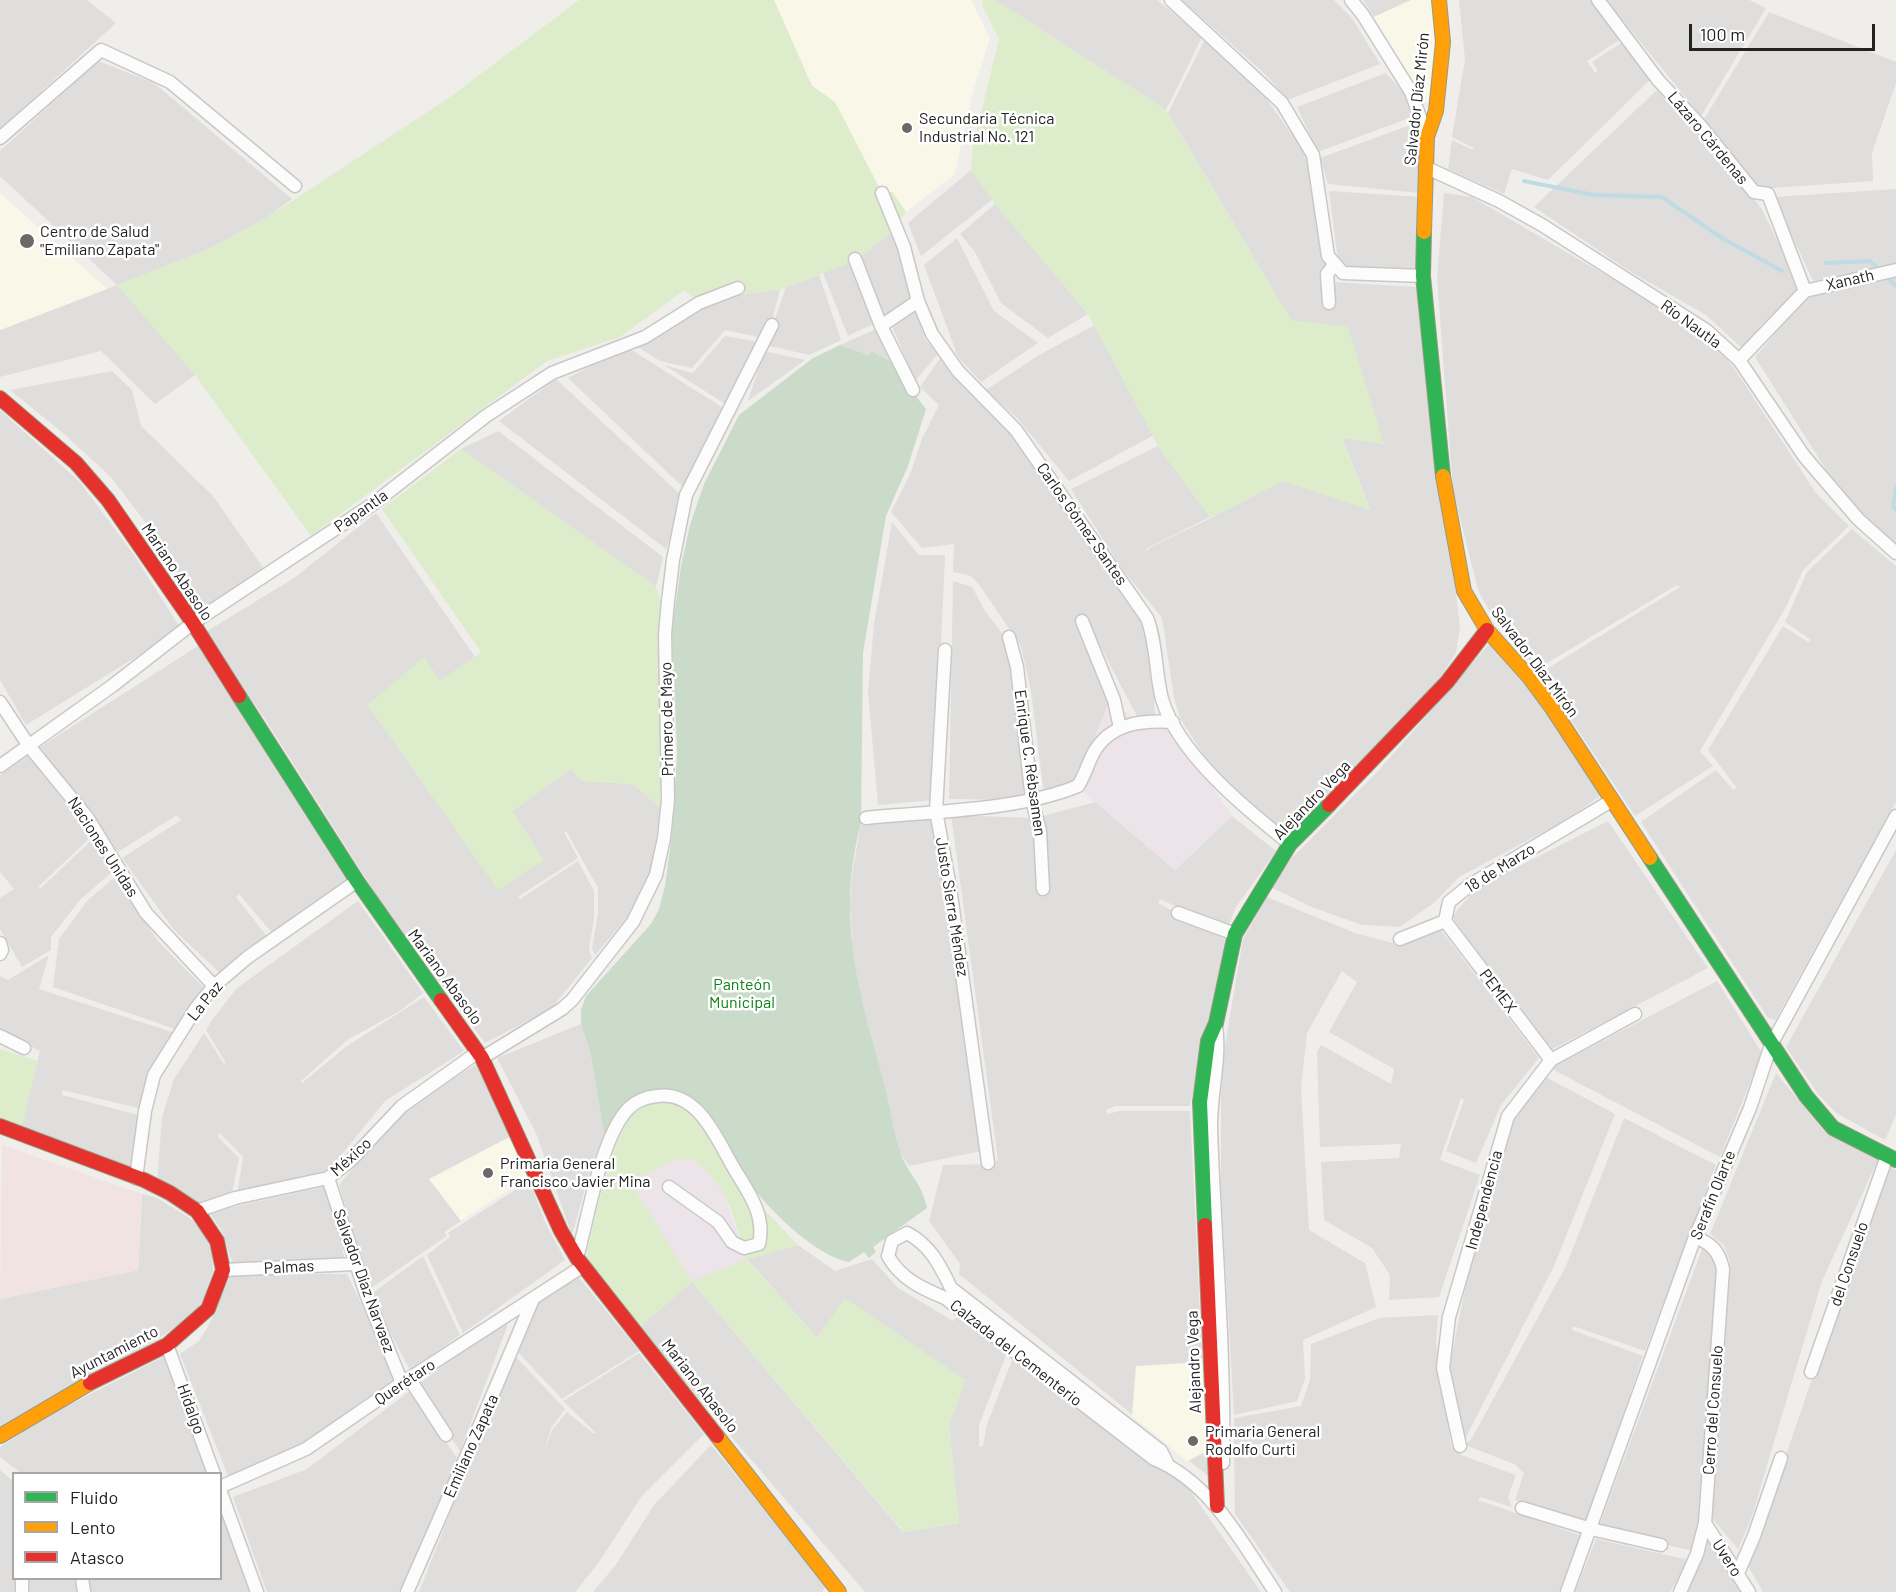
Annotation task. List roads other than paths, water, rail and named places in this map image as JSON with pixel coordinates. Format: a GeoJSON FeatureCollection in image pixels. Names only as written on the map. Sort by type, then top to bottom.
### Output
{"type":"FeatureCollection","features":[{"type":"Feature","properties":{"kind":"street"},"geometry":{"type":"LineString","coordinates":[[1171,0],[1282,103],[1313,155],[1328,256],[1334,265],[1343,273],[1424,276]]}},
{"type":"Feature","properties":{"kind":"street"},"geometry":{"type":"LineString","coordinates":[[1351,0],[1364,15],[1411,92],[1427,137]]}},
{"type":"Feature","properties":{"kind":"street","name":"Salvador Díaz Mirón"},"geometry":{"type":"LineString","coordinates":[[1439,0],[1443,42],[1436,111],[1427,137],[1424,276],[1445,495],[1464,591],[1487,630],[1529,677],[1552,708],[1806,1096],[1833,1128],[1891,1158]]}},
{"type":"Feature","properties":{"kind":"street","name":"Lázaro Cárdenas"},"geometry":{"type":"LineString","coordinates":[[1598,0],[1658,80],[1699,124],[1754,192],[1768,194],[1805,291]]}},
{"type":"Feature","properties":{"kind":"street"},"geometry":{"type":"LineString","coordinates":[[0,138],[101,50],[170,82],[295,186]]}},
{"type":"Feature","properties":{"kind":"street","name":"Río Nautla"},"geometry":{"type":"LineString","coordinates":[[1425,167],[1499,201],[1542,225],[1706,330],[1738,360],[1804,456],[1858,519],[1896,553]]}},
{"type":"Feature","properties":{"kind":"street","name":"Carlos Gómez Santes"},"geometry":{"type":"LineString","coordinates":[[882,193],[904,247],[918,301],[932,334],[958,371],[1016,430],[1147,618],[1153,634],[1163,702],[1173,722],[1202,765],[1240,804],[1290,844]]}},
{"type":"Feature","properties":{"kind":"street"},"geometry":{"type":"LineString","coordinates":[[855,259],[881,326],[914,390]]}},
{"type":"Feature","properties":{"kind":"street"},"geometry":{"type":"LineString","coordinates":[[1329,303],[1327,274],[1334,265]]}},
{"type":"Feature","properties":{"kind":"street","name":"Xanath"},"geometry":{"type":"LineString","coordinates":[[1805,291],[1873,273],[1894,270]]}},
{"type":"Feature","properties":{"kind":"street","name":"Papantla"},"geometry":{"type":"LineString","coordinates":[[0,766],[193,624],[373,504],[486,416],[552,373],[645,337],[699,303],[738,288]]}},
{"type":"Feature","properties":{"kind":"street"},"geometry":{"type":"LineString","coordinates":[[1738,360],[1805,291]]}},
{"type":"Feature","properties":{"kind":"street"},"geometry":{"type":"LineString","coordinates":[[881,326],[918,301]]}},
{"type":"Feature","properties":{"kind":"street","name":"Primero de Mayo"},"geometry":{"type":"LineString","coordinates":[[480,1055],[562,1009],[572,1000],[633,922],[657,875],[668,800],[665,634],[668,601],[684,506],[708,451],[772,325]]}},
{"type":"Feature","properties":{"kind":"street","name":"Mariano Abasolo"},"geometry":{"type":"LineString","coordinates":[[0,398],[76,464],[108,500],[193,624],[357,881],[480,1055],[561,1231],[580,1262],[840,1592]]}},
{"type":"Feature","properties":{"kind":"street"},"geometry":{"type":"LineString","coordinates":[[1082,621],[1114,700],[1120,728]]}},
{"type":"Feature","properties":{"kind":"street","name":"Alejandro Vega"},"geometry":{"type":"LineString","coordinates":[[1216,1506],[1215,1318],[1205,1103],[1209,1041],[1216,1023],[1235,934],[1290,844],[1392,742],[1447,682],[1487,630]]}},
{"type":"Feature","properties":{"kind":"street","name":"Enrique C. Rébsamen"},"geometry":{"type":"LineString","coordinates":[[1010,637],[1017,667],[1032,800],[1040,831],[1043,889]]}},
{"type":"Feature","properties":{"kind":"street","name":"Justo Sierra Méndez"},"geometry":{"type":"LineString","coordinates":[[945,650],[936,811],[952,899],[988,1163]]}},
{"type":"Feature","properties":{"kind":"street","name":"Naciones Unidas"},"geometry":{"type":"LineString","coordinates":[[0,702],[29,746],[87,817],[146,913],[214,986]]}},
{"type":"Feature","properties":{"kind":"street"},"geometry":{"type":"LineString","coordinates":[[866,818],[1032,800],[1078,786],[1107,734],[1147,721],[1173,722]]}},
{"type":"Feature","properties":{"kind":"street","name":"18 de Marzo"},"geometry":{"type":"LineString","coordinates":[[1445,921],[1449,902],[1470,885],[1611,801]]}},
{"type":"Feature","properties":{"kind":"street","name":"Serafín Olarte"},"geometry":{"type":"LineString","coordinates":[[1567,1592],[1695,1237],[1750,1108],[1771,1045],[1896,816]]}},
{"type":"Feature","properties":{"kind":"street","name":"La Paz"},"geometry":{"type":"LineString","coordinates":[[136,1178],[145,1111],[154,1074],[214,986],[272,939],[357,881]]}},
{"type":"Feature","properties":{"kind":"street"},"geometry":{"type":"LineString","coordinates":[[1178,913],[1235,934]]}},
{"type":"Feature","properties":{"kind":"street"},"geometry":{"type":"LineString","coordinates":[[1400,939],[1445,921]]}},
{"type":"Feature","properties":{"kind":"street","name":"PEMEX"},"geometry":{"type":"LineString","coordinates":[[1445,921],[1551,1060]]}},
{"type":"Feature","properties":{"kind":"street"},"geometry":{"type":"LineString","coordinates":[[0,942],[2,950],[0,954]]}},
{"type":"Feature","properties":{"kind":"street","name":"Independencia"},"geometry":{"type":"LineString","coordinates":[[1460,1446],[1443,1368],[1449,1317],[1508,1116],[1551,1060],[1635,1014]]}},
{"type":"Feature","properties":{"kind":"street"},"geometry":{"type":"LineString","coordinates":[[0,1036],[24,1048]]}},
{"type":"Feature","properties":{"kind":"street","name":"México"},"geometry":{"type":"LineString","coordinates":[[197,1211],[235,1198],[328,1178],[350,1161],[402,1106],[480,1055]]}},
{"type":"Feature","properties":{"kind":"street"},"geometry":{"type":"LineString","coordinates":[[580,1262],[609,1141],[617,1122],[630,1106],[645,1097],[665,1094],[689,1102],[714,1129],[758,1210],[763,1228],[759,1244],[744,1248],[732,1242],[718,1222],[669,1188]]}},
{"type":"Feature","properties":{"kind":"street"},"geometry":{"type":"LineString","coordinates":[[0,1126],[170,1193],[197,1211],[217,1241],[223,1270]]}},
{"type":"Feature","properties":{"kind":"street","name":"del Consuelo"},"geometry":{"type":"LineString","coordinates":[[1811,1372],[1891,1158]]}},
{"type":"Feature","properties":{"kind":"street","name":"Salvador Díaz Narvaez"},"geometry":{"type":"LineString","coordinates":[[328,1178],[355,1264],[405,1381],[446,1434]]}},
{"type":"Feature","properties":{"kind":"street","name":"Calzada del Cementerio"},"geometry":{"type":"LineString","coordinates":[[948,1293],[938,1260],[917,1238],[907,1233],[892,1241],[888,1256],[895,1268],[918,1287],[948,1293],[1154,1459],[1168,1465],[1216,1506],[1275,1592]]}},
{"type":"Feature","properties":{"kind":"street","name":"Cerro del Consuelo"},"geometry":{"type":"LineString","coordinates":[[1680,1592],[1696,1554],[1705,1523],[1723,1269],[1719,1252],[1706,1241],[1695,1237]]}},
{"type":"Feature","properties":{"kind":"street","name":"Querétaro"},"geometry":{"type":"LineString","coordinates":[[222,1488],[306,1449],[405,1381],[533,1299],[580,1262]]}},
{"type":"Feature","properties":{"kind":"street","name":"Palmas"},"geometry":{"type":"LineString","coordinates":[[223,1270],[355,1264]]}},
{"type":"Feature","properties":{"kind":"street","name":"Ayuntamiento"},"geometry":{"type":"LineString","coordinates":[[0,1436],[73,1391],[167,1345],[208,1309],[223,1270]]}},
{"type":"Feature","properties":{"kind":"street","name":"Emiliano Zapata"},"geometry":{"type":"LineString","coordinates":[[407,1592],[465,1457],[492,1401],[533,1299]]}},
{"type":"Feature","properties":{"kind":"street","name":"Hidalgo"},"geometry":{"type":"LineString","coordinates":[[167,1345],[214,1472]]}},
{"type":"Feature","properties":{"kind":"street"},"geometry":{"type":"LineString","coordinates":[[1738,1573],[1754,1536],[1781,1458]]}},
{"type":"Feature","properties":{"kind":"street"},"geometry":{"type":"LineString","coordinates":[[222,1495],[256,1592]]}},
{"type":"Feature","properties":{"kind":"street"},"geometry":{"type":"LineString","coordinates":[[1522,1508],[1591,1529],[1661,1545]]}},
{"type":"Feature","properties":{"kind":"street","name":"Uvero"},"geometry":{"type":"LineString","coordinates":[[1705,1523],[1749,1592]]}},
{"type":"Feature","properties":{"kind":"waterway"},"geometry":{"type":"LineString","coordinates":[[1524,181],[1594,195],[1662,197],[1722,238],[1782,271]]}},
{"type":"Feature","properties":{"kind":"waterway"},"geometry":{"type":"LineString","coordinates":[[1826,263],[1870,261],[1881,271]]}},
{"type":"Feature","properties":{"kind":"waterway"},"geometry":{"type":"LineString","coordinates":[[1886,276],[1896,286]]}},
{"type":"Feature","properties":{"kind":"waterway"},"geometry":{"type":"LineString","coordinates":[[1896,487],[1893,506],[1896,510]]}},
{"type":"Feature","properties":{"kind":"place","name":"Secundaria Técnica Industrial No. 121"},"geometry":{"type":"Point","coordinates":[907,128]}},
{"type":"Feature","properties":{"kind":"place","name":"Centro de Salud \"Emiliano Zapata\""},"geometry":{"type":"Point","coordinates":[27,241]}},
{"type":"Feature","properties":{"kind":"place","name":"Primaria General Francisco Javier Mina"},"geometry":{"type":"Point","coordinates":[488,1173]}},
{"type":"Feature","properties":{"kind":"place","name":"Primaria General Rodolfo Curti"},"geometry":{"type":"Point","coordinates":[1193,1441]}},
{"type":"Feature","properties":{"kind":"park label","name":"Panteón Municipal"},"geometry":{"type":"Point","coordinates":[742,994]}}]}
